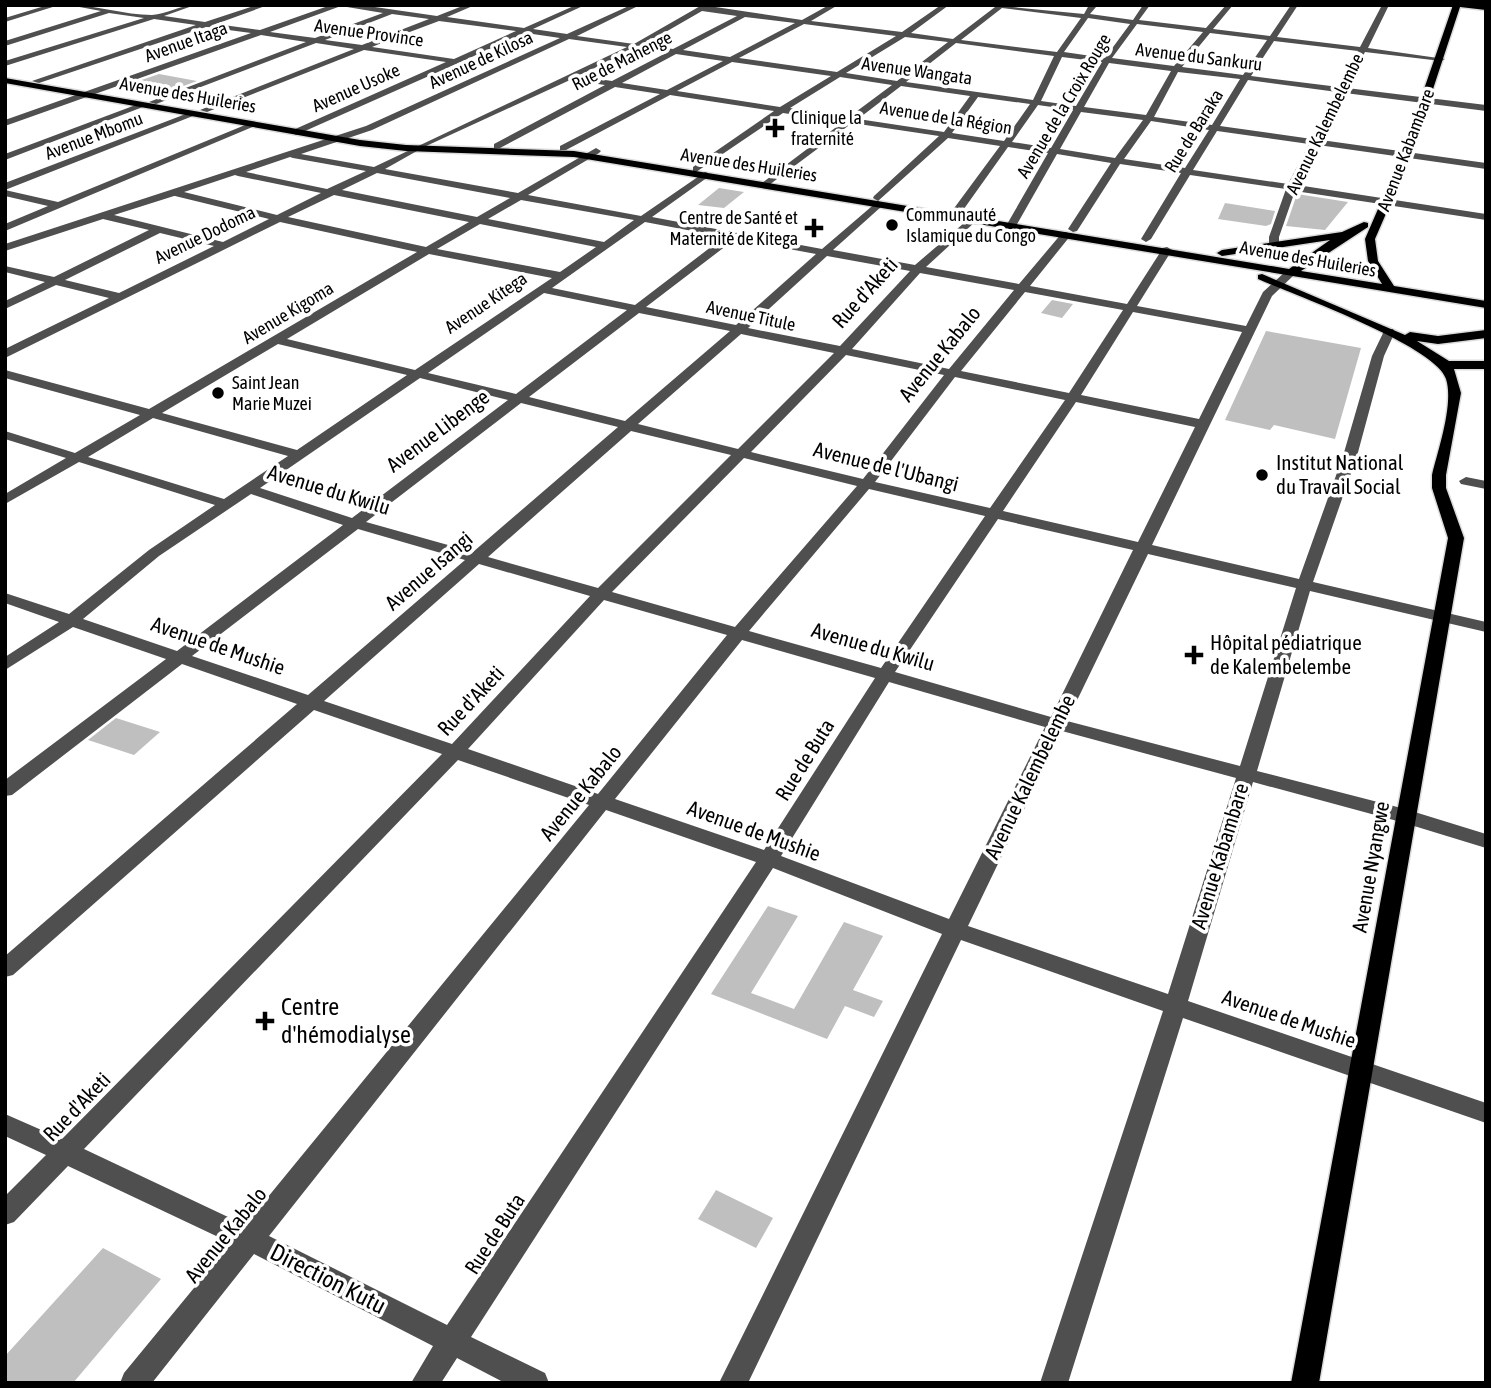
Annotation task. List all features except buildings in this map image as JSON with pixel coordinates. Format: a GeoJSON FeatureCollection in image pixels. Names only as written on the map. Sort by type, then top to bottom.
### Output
{"type":"FeatureCollection","features":[{"type":"Feature","properties":{"kind":"main road"},"geometry":{"type":"LineString","coordinates":[[1458,5],[1486,8]]}},
{"type":"Feature","properties":{"kind":"main road","name":"Avenue Kabambare"},"geometry":{"type":"LineString","coordinates":[[1388,286],[1370,254],[1370,239],[1406,156],[1458,5]]}},
{"type":"Feature","properties":{"kind":"main road","name":"Avenue des Huileries"},"geometry":{"type":"LineString","coordinates":[[5,78],[36,81],[92,93]]}},
{"type":"Feature","properties":{"kind":"main road","name":"Avenue des Huileries"},"geometry":{"type":"LineString","coordinates":[[5,78],[342,138],[423,147],[592,154]]}},
{"type":"Feature","properties":{"kind":"main road","name":"Avenue des Huileries"},"geometry":{"type":"LineString","coordinates":[[199,112],[253,125],[300,130]]}},
{"type":"Feature","properties":{"kind":"main road","name":"Avenue des Huileries"},"geometry":{"type":"LineString","coordinates":[[423,147],[563,148],[699,175],[768,183],[1226,258]]}},
{"type":"Feature","properties":{"kind":"main road","name":"Avenue des Huileries"},"geometry":{"type":"LineString","coordinates":[[878,201],[1012,223]]}},
{"type":"Feature","properties":{"kind":"main road","name":"Avenue Kalembelembe"},"geometry":{"type":"LineString","coordinates":[[1288,275],[1364,225]]}},
{"type":"Feature","properties":{"kind":"main road","name":"Avenue des Huileries"},"geometry":{"type":"LineString","coordinates":[[1070,232],[1146,239],[1288,275],[1486,297]]}},
{"type":"Feature","properties":{"kind":"main road"},"geometry":{"type":"LineString","coordinates":[[1226,258],[1345,235]]}},
{"type":"Feature","properties":{"kind":"main road"},"geometry":{"type":"LineString","coordinates":[[1226,258],[1288,275],[1421,347],[1446,365],[1486,365]]}},
{"type":"Feature","properties":{"kind":"main road","name":"Avenue des Huileries"},"geometry":{"type":"LineString","coordinates":[[1388,286],[1486,305]]}},
{"type":"Feature","properties":{"kind":"main road"},"geometry":{"type":"LineString","coordinates":[[1389,332],[1438,340],[1486,334]]}},
{"type":"Feature","properties":{"kind":"main road","name":"Avenue Nyangwe"},"geometry":{"type":"LineString","coordinates":[[1305,1383],[1456,538],[1439,488],[1438,475],[1455,393],[1446,365]]}},
{"type":"Feature","properties":{"kind":"street"},"geometry":{"type":"LineString","coordinates":[[5,20],[56,5]]}},
{"type":"Feature","properties":{"kind":"street","name":"Avenue Province"},"geometry":{"type":"LineString","coordinates":[[72,5],[454,61]]}},
{"type":"Feature","properties":{"kind":"street"},"geometry":{"type":"LineString","coordinates":[[5,44],[130,5]]}},
{"type":"Feature","properties":{"kind":"street"},"geometry":{"type":"LineString","coordinates":[[5,64],[192,5]]}},
{"type":"Feature","properties":{"kind":"street"},"geometry":{"type":"LineString","coordinates":[[36,81],[265,5]]}},
{"type":"Feature","properties":{"kind":"street","name":"Avenue Itaga"},"geometry":{"type":"LineString","coordinates":[[5,123],[338,5]]}},
{"type":"Feature","properties":{"kind":"street","name":"Avenue Wangata"},"geometry":{"type":"LineString","coordinates":[[344,5],[1486,166]]}},
{"type":"Feature","properties":{"kind":"street"},"geometry":{"type":"LineString","coordinates":[[5,157],[410,5]]}},
{"type":"Feature","properties":{"kind":"street","name":"Avenue Mbomu"},"geometry":{"type":"LineString","coordinates":[[5,187],[472,5]]}},
{"type":"Feature","properties":{"kind":"street","name":"Avenue Usoke"},"geometry":{"type":"LineString","coordinates":[[300,130],[582,5]]}},
{"type":"Feature","properties":{"kind":"street","name":"Avenue de Kilosa"},"geometry":{"type":"LineString","coordinates":[[5,248],[342,138],[637,5]]}},
{"type":"Feature","properties":{"kind":"street","name":"Rue de Mahenge"},"geometry":{"type":"LineString","coordinates":[[497,146],[764,5]]}},
{"type":"Feature","properties":{"kind":"street"},"geometry":{"type":"LineString","coordinates":[[563,148],[835,5]]}},
{"type":"Feature","properties":{"kind":"street","name":"Avenue Kitega"},"geometry":{"type":"LineString","coordinates":[[5,666],[71,621],[154,553],[562,276],[641,219],[781,110],[903,35],[946,5]]}},
{"type":"Feature","properties":{"kind":"street"},"geometry":{"type":"LineString","coordinates":[[994,5],[1441,59]]}},
{"type":"Feature","properties":{"kind":"street","name":"Rue d'Aketi"},"geometry":{"type":"LineString","coordinates":[[5,1214],[455,751],[602,593],[842,352],[918,269],[964,216],[1005,144],[1035,104],[1059,54],[1093,5]]}},
{"type":"Feature","properties":{"kind":"street","name":"Avenue de la Croix Rouge"},"geometry":{"type":"LineString","coordinates":[[1012,223],[1080,110],[1106,61],[1147,5]]}},
{"type":"Feature","properties":{"kind":"street","name":"Avenue Kabalo"},"geometry":{"type":"LineString","coordinates":[[135,1383],[739,632],[866,484],[953,373],[1070,232],[1108,174],[1149,120],[1175,70],[1230,5]]}},
{"type":"Feature","properties":{"kind":"street","name":"Rue de Baraka"},"geometry":{"type":"LineString","coordinates":[[1146,239],[1245,78],[1295,5]]}},
{"type":"Feature","properties":{"kind":"street","name":"Avenue Kalembelembe"},"geometry":{"type":"LineString","coordinates":[[1274,247],[1274,237],[1291,188],[1386,5]]}},
{"type":"Feature","properties":{"kind":"street"},"geometry":{"type":"LineString","coordinates":[[768,183],[1001,6]]}},
{"type":"Feature","properties":{"kind":"street","name":"Avenue du Sankuru"},"geometry":{"type":"LineString","coordinates":[[705,7],[801,22],[1486,108]]}},
{"type":"Feature","properties":{"kind":"street","name":"Avenue Dodoma"},"geometry":{"type":"LineString","coordinates":[[5,354],[375,170],[633,47],[705,7]]}},
{"type":"Feature","properties":{"kind":"street"},"geometry":{"type":"LineString","coordinates":[[390,37],[420,43]]}},
{"type":"Feature","properties":{"kind":"street","name":"Avenue de la Région"},"geometry":{"type":"LineString","coordinates":[[567,77],[1486,217]]}},
{"type":"Feature","properties":{"kind":"street","name":"Avenue Isangi"},"geometry":{"type":"LineString","coordinates":[[5,969],[825,254],[946,135],[975,95]]}},
{"type":"Feature","properties":{"kind":"street"},"geometry":{"type":"LineString","coordinates":[[5,228],[253,125]]}},
{"type":"Feature","properties":{"kind":"street","name":"Avenue Kigoma"},"geometry":{"type":"LineString","coordinates":[[5,500],[592,154]]}},
{"type":"Feature","properties":{"kind":"street"},"geometry":{"type":"LineString","coordinates":[[293,155],[1250,330]]}},
{"type":"Feature","properties":{"kind":"street"},"geometry":{"type":"LineString","coordinates":[[238,173],[604,245]]}},
{"type":"Feature","properties":{"kind":"street"},"geometry":{"type":"LineString","coordinates":[[5,193],[223,245]]}},
{"type":"Feature","properties":{"kind":"street"},"geometry":{"type":"LineString","coordinates":[[174,193],[276,220],[562,276]]}},
{"type":"Feature","properties":{"kind":"street","name":"Avenue Kalembelembe"},"geometry":{"type":"LineString","coordinates":[[1364,225],[1380,217]]}},
{"type":"Feature","properties":{"kind":"street"},"geometry":{"type":"LineString","coordinates":[[5,306],[158,230]]}},
{"type":"Feature","properties":{"kind":"street","name":"Avenue Libenge"},"geometry":{"type":"LineString","coordinates":[[5,790],[517,397],[731,237]]}},
{"type":"Feature","properties":{"kind":"street","name":"Rue de Buta"},"geometry":{"type":"LineString","coordinates":[[425,1383],[769,859],[885,675],[1073,397],[1167,250]]}},
{"type":"Feature","properties":{"kind":"street"},"geometry":{"type":"LineString","coordinates":[[5,269],[120,297]]}},
{"type":"Feature","properties":{"kind":"street","name":"Avenue Kalembelembe"},"geometry":{"type":"LineString","coordinates":[[733,1383],[1267,294],[1288,275]]}},
{"type":"Feature","properties":{"kind":"street","name":"Avenue Titule"},"geometry":{"type":"LineString","coordinates":[[541,289],[1202,424]]}},
{"type":"Feature","properties":{"kind":"street","name":"Avenue Kabambare"},"geometry":{"type":"LineString","coordinates":[[1054,1383],[1175,1004],[1244,774],[1304,586],[1350,456],[1378,356],[1389,332]]}},
{"type":"Feature","properties":{"kind":"street","name":"Avenue de l'Ubangi"},"geometry":{"type":"LineString","coordinates":[[278,340],[866,484],[1486,627]]}},
{"type":"Feature","properties":{"kind":"street"},"geometry":{"type":"LineString","coordinates":[[5,374],[298,454]]}},
{"type":"Feature","properties":{"kind":"street"},"geometry":{"type":"LineString","coordinates":[[5,435],[226,504]]}},
{"type":"Feature","properties":{"kind":"street"},"geometry":{"type":"LineString","coordinates":[[1466,481],[1486,485]]}},
{"type":"Feature","properties":{"kind":"street","name":"Avenue du Kwilu"},"geometry":{"type":"LineString","coordinates":[[250,489],[353,523],[1056,724],[1405,816],[1486,841]]}},
{"type":"Feature","properties":{"kind":"street","name":"Avenue de Mushie"},"geometry":{"type":"LineString","coordinates":[[5,598],[769,859],[955,930],[1360,1067],[1486,1113]]}},
{"type":"Feature","properties":{"kind":"street","name":"Direction Kutu"},"geometry":{"type":"LineString","coordinates":[[5,1124],[251,1240],[535,1383]]}},
{"type":"Feature","properties":{"kind":"place","name":"Clinique la fraternité"},"geometry":{"type":"Point","coordinates":[775,128]}},
{"type":"Feature","properties":{"kind":"place","name":"Communauté Islamique du Congo"},"geometry":{"type":"Point","coordinates":[892,225]}},
{"type":"Feature","properties":{"kind":"place","name":"Centre de Santé et Maternité de Kitega"},"geometry":{"type":"Point","coordinates":[814,228]}},
{"type":"Feature","properties":{"kind":"place","name":"Saint Jean Marie Muzei"},"geometry":{"type":"Point","coordinates":[218,393]}},
{"type":"Feature","properties":{"kind":"place","name":"Institut National du Travail Social"},"geometry":{"type":"Point","coordinates":[1262,475]}},
{"type":"Feature","properties":{"kind":"place","name":"Hôpital pédiatrique de Kalembelembe"},"geometry":{"type":"Point","coordinates":[1194,655]}},
{"type":"Feature","properties":{"kind":"place","name":"Centre d'hémodialyse"},"geometry":{"type":"Point","coordinates":[265,1021]}}]}
